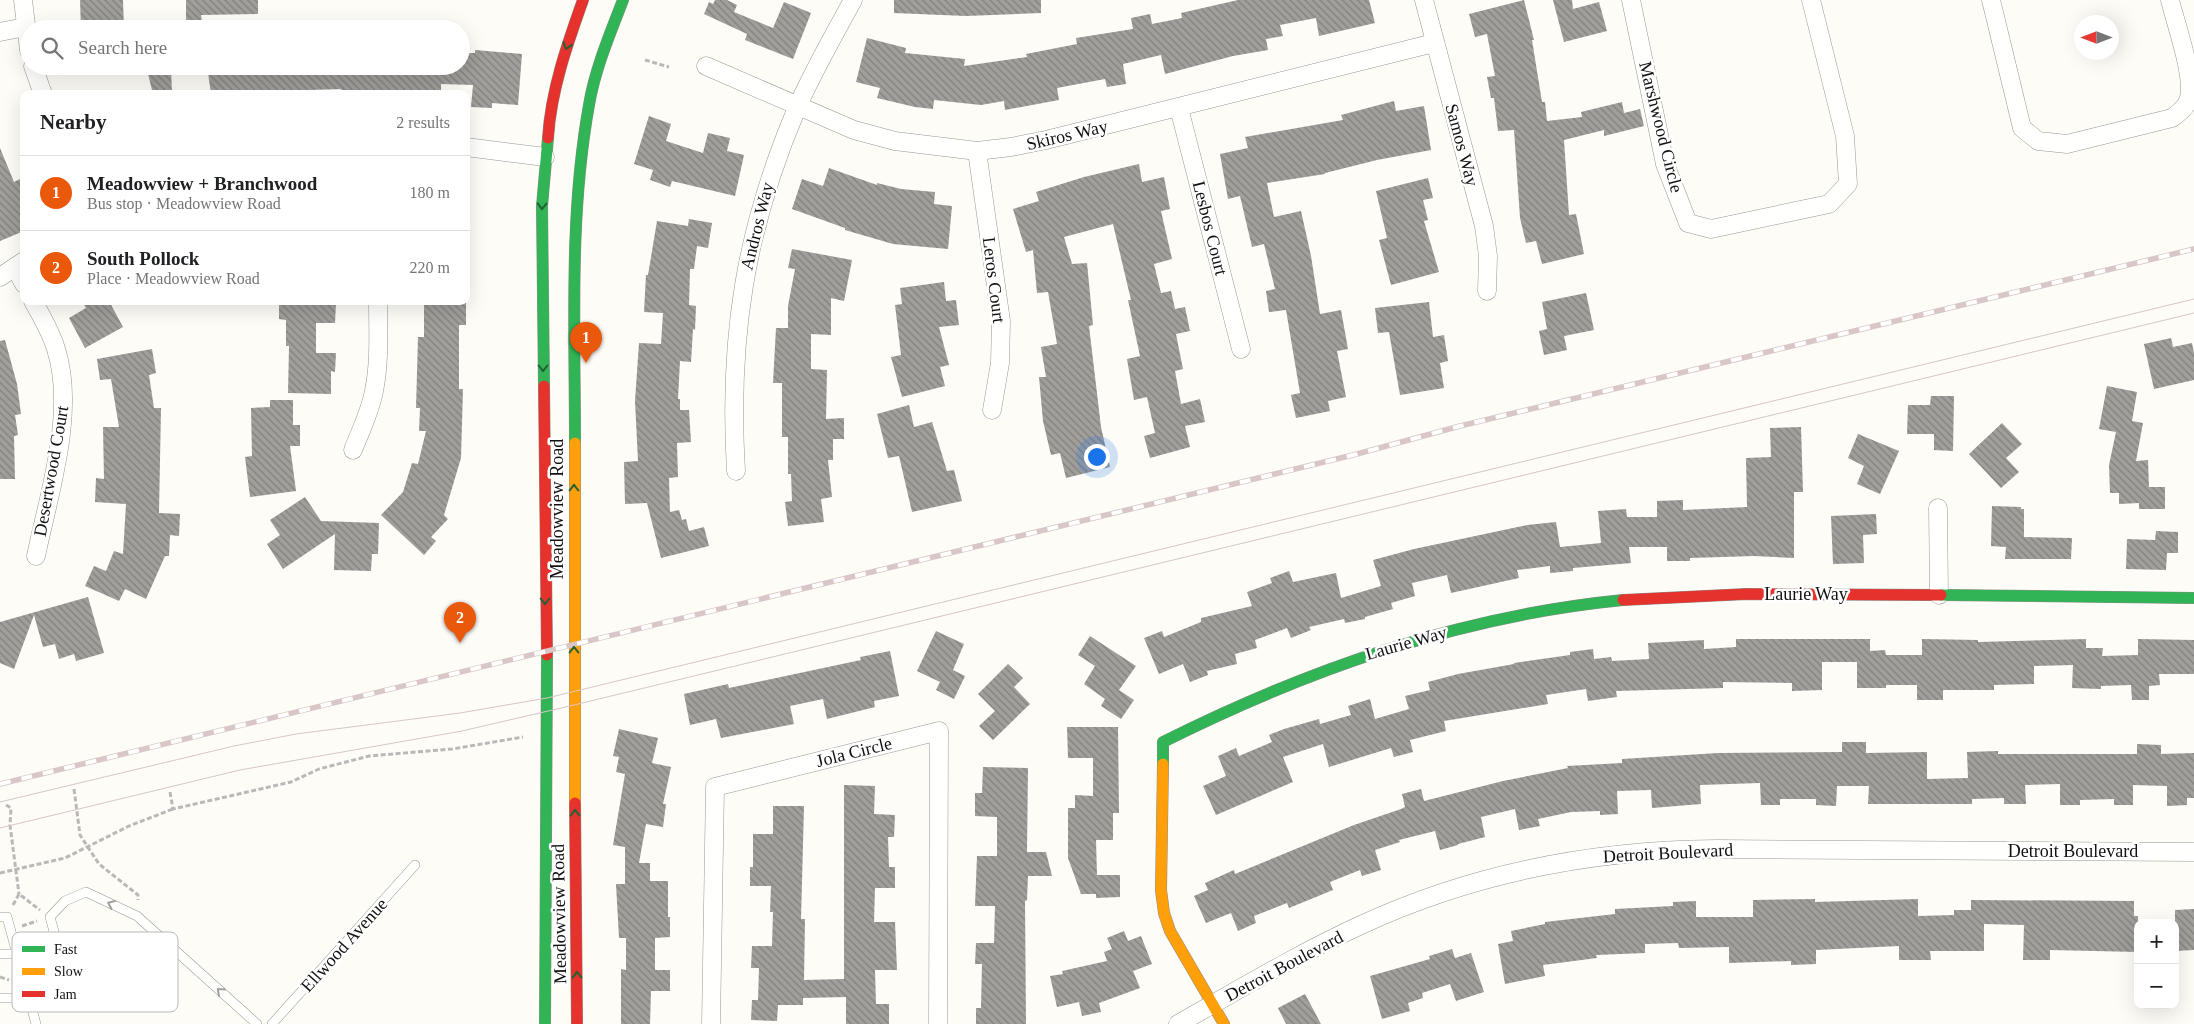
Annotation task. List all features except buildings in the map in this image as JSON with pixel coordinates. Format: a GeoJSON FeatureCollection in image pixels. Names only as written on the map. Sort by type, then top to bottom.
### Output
{"type":"FeatureCollection","features":[{"type":"Feature","properties":{"kind":"main road","name":"Meadowview Road"},"geometry":{"type":"LineString","coordinates":[[545,1024],[547,698],[542,216],[544,157],[553,95],[568,41],[583,0]]}},
{"type":"Feature","properties":{"kind":"main road","name":"Meadowview Road"},"geometry":{"type":"LineString","coordinates":[[578,1024],[574,692],[575,215],[589,104],[603,53],[623,0]]}},
{"type":"Feature","properties":{"kind":"main road","name":"Laurie Way"},"geometry":{"type":"LineString","coordinates":[[1213,1004],[1170,931],[1164,912],[1161,890],[1162,742],[1211,717],[1288,682],[1368,653],[1454,629],[1552,608],[1615,600],[1726,594],[2194,598]]}},
{"type":"Feature","properties":{"kind":"main road"},"geometry":{"type":"LineString","coordinates":[[1213,1004],[1224,1024]]}},
{"type":"Feature","properties":{"kind":"street"},"geometry":{"type":"LineString","coordinates":[[24,0],[25,20]]}},
{"type":"Feature","properties":{"kind":"street","name":"Andros Way"},"geometry":{"type":"LineString","coordinates":[[736,471],[733,421],[734,358],[741,295],[753,234],[771,173],[798,106],[854,0]]}},
{"type":"Feature","properties":{"kind":"street","name":"Samos Way"},"geometry":{"type":"LineString","coordinates":[[1424,0],[1484,226],[1488,256],[1487,291]]}},
{"type":"Feature","properties":{"kind":"street","name":"Marshwood Circle"},"geometry":{"type":"LineString","coordinates":[[1631,0],[1669,173],[1688,223],[1711,229],[1829,204],[1848,184],[1846,136],[1811,0]]}},
{"type":"Feature","properties":{"kind":"street"},"geometry":{"type":"LineString","coordinates":[[1991,0],[2022,128],[2038,141],[2067,144],[2172,118],[2182,110],[2189,99],[2190,76],[2170,0]]}},
{"type":"Feature","properties":{"kind":"street"},"geometry":{"type":"LineString","coordinates":[[0,32],[20,28]]}},
{"type":"Feature","properties":{"kind":"street","name":"Skiros Way"},"geometry":{"type":"LineString","coordinates":[[706,66],[854,130],[895,141],[977,151],[1046,140],[1434,43]]}},
{"type":"Feature","properties":{"kind":"street"},"geometry":{"type":"LineString","coordinates":[[36,75],[42,90]]}},
{"type":"Feature","properties":{"kind":"street","name":"Lesbos Court"},"geometry":{"type":"LineString","coordinates":[[1179,108],[1241,349]]}},
{"type":"Feature","properties":{"kind":"street"},"geometry":{"type":"LineString","coordinates":[[470,148],[544,157]]}},
{"type":"Feature","properties":{"kind":"street","name":"Leros Court"},"geometry":{"type":"LineString","coordinates":[[977,151],[1001,320],[1000,362],[992,410]]}},
{"type":"Feature","properties":{"kind":"street","name":"Desertwood Court"},"geometry":{"type":"LineString","coordinates":[[35,305],[56,350],[63,380],[64,405],[61,436],[36,556]]}},
{"type":"Feature","properties":{"kind":"street"},"geometry":{"type":"LineString","coordinates":[[353,450],[367,418],[374,391],[378,360],[378,305]]}},
{"type":"Feature","properties":{"kind":"street"},"geometry":{"type":"LineString","coordinates":[[1938,508],[1939,595]]}},
{"type":"Feature","properties":{"kind":"street","name":"Jola Circle"},"geometry":{"type":"LineString","coordinates":[[711,1024],[715,787],[939,731],[938,1024]]}},
{"type":"Feature","properties":{"kind":"street","name":"Detroit Boulevard"},"geometry":{"type":"LineString","coordinates":[[1178,1024],[1308,951],[1361,925],[1416,902],[1515,872],[1588,858],[1666,850],[1717,849],[2194,852]]}},
{"type":"Feature","properties":{"kind":"lane","name":"Ellwood Avenue"},"geometry":{"type":"LineString","coordinates":[[272,1024],[415,865]]}},
{"type":"Feature","properties":{"kind":"lane"},"geometry":{"type":"LineString","coordinates":[[54,932],[50,917],[64,901],[86,892],[137,916],[155,932]]}},
{"type":"Feature","properties":{"kind":"lane"},"geometry":{"type":"LineString","coordinates":[[4,917],[12,938]]}},
{"type":"Feature","properties":{"kind":"lane"},"geometry":{"type":"LineString","coordinates":[[178,953],[256,1024]]}},
{"type":"Feature","properties":{"kind":"path"},"geometry":{"type":"LineString","coordinates":[[644,60],[669,67]]}},
{"type":"Feature","properties":{"kind":"path"},"geometry":{"type":"LineString","coordinates":[[0,873],[64,858],[88,848],[129,826],[173,809],[291,782],[319,769],[370,756],[452,749],[522,737]]}},
{"type":"Feature","properties":{"kind":"path"},"geometry":{"type":"LineString","coordinates":[[74,789],[80,836],[99,864],[138,895],[137,916]]}},
{"type":"Feature","properties":{"kind":"path"},"geometry":{"type":"LineString","coordinates":[[170,792],[173,809]]}},
{"type":"Feature","properties":{"kind":"path"},"geometry":{"type":"LineString","coordinates":[[4,917],[19,894],[10,825],[11,808],[6,805]]}},
{"type":"Feature","properties":{"kind":"path"},"geometry":{"type":"LineString","coordinates":[[19,894],[50,917]]}},
{"type":"Feature","properties":{"kind":"tram line"},"geometry":{"type":"LineString","coordinates":[[0,802],[234,746],[296,734],[460,713],[547,698],[2194,299]]}},
{"type":"Feature","properties":{"kind":"tram line"},"geometry":{"type":"LineString","coordinates":[[0,828],[240,770],[462,731],[574,705],[2194,313]]}},
{"type":"Feature","properties":{"kind":"railway"},"geometry":{"type":"LineString","coordinates":[[0,784],[1357,454],[1460,426],[2194,249]]}},
{"type":"Feature","properties":{"kind":"traffic: fast"},"geometry":{"type":"LineString","coordinates":[[575,443],[574,273],[578,189],[589,105],[595,78],[623,0]]}},
{"type":"Feature","properties":{"kind":"traffic: fast"},"geometry":{"type":"LineString","coordinates":[[544,386],[542,206],[548,138]]}},
{"type":"Feature","properties":{"kind":"traffic: fast"},"geometry":{"type":"LineString","coordinates":[[1941,595],[2194,598]]}},
{"type":"Feature","properties":{"kind":"traffic: fast"},"geometry":{"type":"LineString","coordinates":[[1163,764],[1163,742],[1274,691],[1330,669],[1444,633],[1503,619],[1562,608],[1623,600]]}},
{"type":"Feature","properties":{"kind":"traffic: fast"},"geometry":{"type":"LineString","coordinates":[[545,1024],[547,655]]}},
{"type":"Feature","properties":{"kind":"traffic: slow"},"geometry":{"type":"LineString","coordinates":[[575,443],[575,803]]}},
{"type":"Feature","properties":{"kind":"traffic: slow"},"geometry":{"type":"LineString","coordinates":[[1163,764],[1161,890],[1164,913],[1170,931],[1224,1024]]}},
{"type":"Feature","properties":{"kind":"traffic: jam"},"geometry":{"type":"LineString","coordinates":[[548,138],[556,85],[583,0]]}},
{"type":"Feature","properties":{"kind":"traffic: jam"},"geometry":{"type":"LineString","coordinates":[[544,386],[547,655]]}},
{"type":"Feature","properties":{"kind":"traffic: jam"},"geometry":{"type":"LineString","coordinates":[[1623,600],[1747,594],[1941,595]]}},
{"type":"Feature","properties":{"kind":"traffic: jam"},"geometry":{"type":"LineString","coordinates":[[575,803],[577,1024]]}},
{"type":"Feature","properties":{"kind":"place","name":"Meadowview + Branchwood"},"geometry":{"type":"Point","coordinates":[586,363]}},
{"type":"Feature","properties":{"kind":"place","name":"South Pollock"},"geometry":{"type":"Point","coordinates":[460,643]}}]}
